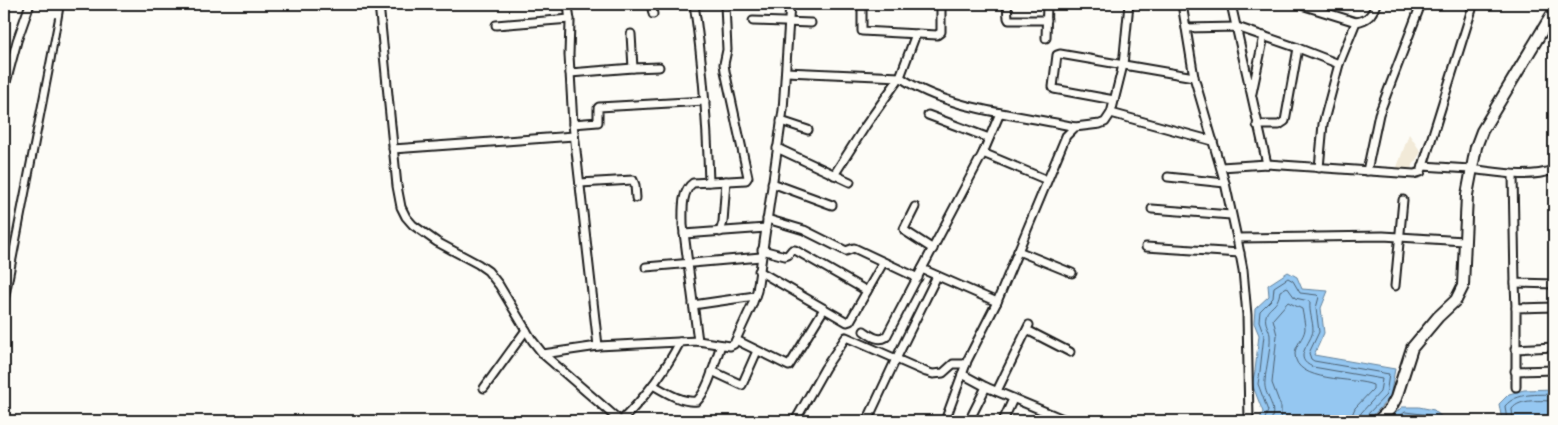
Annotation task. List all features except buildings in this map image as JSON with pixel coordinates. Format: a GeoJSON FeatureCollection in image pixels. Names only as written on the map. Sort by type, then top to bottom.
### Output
{"type":"FeatureCollection","features":[{"type":"Feature","properties":{"kind":"street"},"geometry":{"type":"LineString","coordinates":[[4,90],[17,41],[30,4]]}},
{"type":"Feature","properties":{"kind":"street"},"geometry":{"type":"LineString","coordinates":[[379,4],[393,149],[401,207],[413,225],[437,242],[488,271],[506,295],[526,330],[543,354],[621,421],[642,400],[672,357],[680,342]]}},
{"type":"Feature","properties":{"kind":"street"},"geometry":{"type":"LineString","coordinates":[[568,4],[574,136],[598,346]]}},
{"type":"Feature","properties":{"kind":"street"},"geometry":{"type":"LineString","coordinates":[[651,4],[653,14]]}},
{"type":"Feature","properties":{"kind":"street"},"geometry":{"type":"LineString","coordinates":[[694,4],[705,101],[709,182]]}},
{"type":"Feature","properties":{"kind":"street"},"geometry":{"type":"LineString","coordinates":[[698,341],[684,234],[683,211],[686,192],[691,184],[694,183],[746,180],[748,177],[724,64],[727,50],[725,4]]}},
{"type":"Feature","properties":{"kind":"street"},"geometry":{"type":"LineString","coordinates":[[543,354],[598,346],[698,341],[732,346],[755,296],[781,121],[790,4]]}},
{"type":"Feature","properties":{"kind":"street"},"geometry":{"type":"LineString","coordinates":[[862,4],[862,31],[916,34],[939,34],[941,32],[941,4]]}},
{"type":"Feature","properties":{"kind":"street"},"geometry":{"type":"LineString","coordinates":[[1007,4],[1009,20],[1047,20]]}},
{"type":"Feature","properties":{"kind":"street"},"geometry":{"type":"LineString","coordinates":[[1046,38],[1047,4]]}},
{"type":"Feature","properties":{"kind":"street"},"geometry":{"type":"LineString","coordinates":[[786,72],[889,75],[900,77],[911,84],[950,100],[1000,113],[1075,128],[1100,124],[1105,122],[1111,113],[1123,65],[1129,4]]}},
{"type":"Feature","properties":{"kind":"street"},"geometry":{"type":"LineString","coordinates":[[1182,4],[1194,77],[1225,183],[1240,253],[1247,315],[1249,421]]}},
{"type":"Feature","properties":{"kind":"street"},"geometry":{"type":"LineString","coordinates":[[1231,4],[1267,164]]}},
{"type":"Feature","properties":{"kind":"street"},"geometry":{"type":"LineString","coordinates":[[1298,4],[1356,22],[1367,18],[1376,4]]}},
{"type":"Feature","properties":{"kind":"street"},"geometry":{"type":"LineString","coordinates":[[1367,172],[1379,114],[1421,4]]}},
{"type":"Feature","properties":{"kind":"street"},"geometry":{"type":"LineString","coordinates":[[1220,167],[1267,164],[1367,172],[1414,174],[1421,172],[1473,6]]}},
{"type":"Feature","properties":{"kind":"street"},"geometry":{"type":"LineString","coordinates":[[1378,421],[1390,409],[1396,398],[1412,348],[1459,296],[1465,279],[1466,195],[1476,147],[1482,131],[1554,11]]}},
{"type":"Feature","properties":{"kind":"street"},"geometry":{"type":"LineString","coordinates":[[496,25],[570,19]]}},
{"type":"Feature","properties":{"kind":"street"},"geometry":{"type":"LineString","coordinates":[[753,21],[811,23]]}},
{"type":"Feature","properties":{"kind":"street"},"geometry":{"type":"LineString","coordinates":[[1319,168],[1323,124],[1339,64],[1356,22]]}},
{"type":"Feature","properties":{"kind":"street"},"geometry":{"type":"LineString","coordinates":[[1186,28],[1237,27],[1339,64]]}},
{"type":"Feature","properties":{"kind":"street"},"geometry":{"type":"LineString","coordinates":[[631,34],[633,68]]}},
{"type":"Feature","properties":{"kind":"street"},"geometry":{"type":"LineString","coordinates":[[834,175],[900,77],[916,34]]}},
{"type":"Feature","properties":{"kind":"street"},"geometry":{"type":"LineString","coordinates":[[1251,96],[1264,36]]}},
{"type":"Feature","properties":{"kind":"street"},"geometry":{"type":"LineString","coordinates":[[1257,124],[1279,126],[1285,121],[1298,48]]}},
{"type":"Feature","properties":{"kind":"street"},"geometry":{"type":"LineString","coordinates":[[1114,100],[1054,89],[1056,56],[1060,54],[1194,77]]}},
{"type":"Feature","properties":{"kind":"street"},"geometry":{"type":"LineString","coordinates":[[570,73],[659,67]]}},
{"type":"Feature","properties":{"kind":"street"},"geometry":{"type":"LineString","coordinates":[[573,124],[598,122],[599,107],[705,101]]}},
{"type":"Feature","properties":{"kind":"street"},"geometry":{"type":"LineString","coordinates":[[864,331],[878,339],[884,338],[918,278],[983,153],[1000,113]]}},
{"type":"Feature","properties":{"kind":"street"},"geometry":{"type":"LineString","coordinates":[[1111,113],[1213,141]]}},
{"type":"Feature","properties":{"kind":"street"},"geometry":{"type":"LineString","coordinates":[[928,115],[989,138]]}},
{"type":"Feature","properties":{"kind":"street"},"geometry":{"type":"LineString","coordinates":[[781,121],[808,130]]}},
{"type":"Feature","properties":{"kind":"street"},"geometry":{"type":"LineString","coordinates":[[945,421],[966,364],[997,302],[1066,136],[1075,128]]}},
{"type":"Feature","properties":{"kind":"street"},"geometry":{"type":"LineString","coordinates":[[393,149],[574,136]]}},
{"type":"Feature","properties":{"kind":"street"},"geometry":{"type":"LineString","coordinates":[[777,148],[850,182]]}},
{"type":"Feature","properties":{"kind":"street"},"geometry":{"type":"LineString","coordinates":[[983,153],[1048,180]]}},
{"type":"Feature","properties":{"kind":"street"},"geometry":{"type":"LineString","coordinates":[[1423,166],[1471,169],[1513,175],[1554,170]]}},
{"type":"Feature","properties":{"kind":"street"},"geometry":{"type":"LineString","coordinates":[[1513,175],[1516,387]]}},
{"type":"Feature","properties":{"kind":"street"},"geometry":{"type":"LineString","coordinates":[[1168,177],[1225,183]]}},
{"type":"Feature","properties":{"kind":"street"},"geometry":{"type":"LineString","coordinates":[[580,183],[633,180],[636,198]]}},
{"type":"Feature","properties":{"kind":"street"},"geometry":{"type":"LineString","coordinates":[[720,232],[724,212],[726,181]]}},
{"type":"Feature","properties":{"kind":"street"},"geometry":{"type":"LineString","coordinates":[[772,183],[832,205]]}},
{"type":"Feature","properties":{"kind":"street"},"geometry":{"type":"LineString","coordinates":[[1395,286],[1403,200]]}},
{"type":"Feature","properties":{"kind":"street"},"geometry":{"type":"LineString","coordinates":[[915,207],[904,229],[933,249]]}},
{"type":"Feature","properties":{"kind":"street"},"geometry":{"type":"LineString","coordinates":[[1152,209],[1231,215]]}},
{"type":"Feature","properties":{"kind":"street"},"geometry":{"type":"LineString","coordinates":[[767,219],[804,230],[846,250],[854,248],[918,278]]}},
{"type":"Feature","properties":{"kind":"street"},"geometry":{"type":"LineString","coordinates":[[684,234],[766,228]]}},
{"type":"Feature","properties":{"kind":"street"},"geometry":{"type":"LineString","coordinates":[[1237,238],[1383,236],[1464,241]]}},
{"type":"Feature","properties":{"kind":"street"},"geometry":{"type":"LineString","coordinates":[[1146,247],[1240,253]]}},
{"type":"Feature","properties":{"kind":"street"},"geometry":{"type":"LineString","coordinates":[[646,267],[688,264],[761,253],[784,256],[794,250],[867,291]]}},
{"type":"Feature","properties":{"kind":"street"},"geometry":{"type":"LineString","coordinates":[[1018,251],[1072,273]]}},
{"type":"Feature","properties":{"kind":"street"},"geometry":{"type":"LineString","coordinates":[[759,271],[844,322],[848,322],[883,263]]}},
{"type":"Feature","properties":{"kind":"street"},"geometry":{"type":"LineString","coordinates":[[922,269],[997,302]]}},
{"type":"Feature","properties":{"kind":"street"},"geometry":{"type":"LineString","coordinates":[[867,421],[937,276]]}},
{"type":"Feature","properties":{"kind":"street"},"geometry":{"type":"LineString","coordinates":[[1515,283],[1554,284]]}},
{"type":"Feature","properties":{"kind":"street"},"geometry":{"type":"LineString","coordinates":[[693,305],[755,296]]}},
{"type":"Feature","properties":{"kind":"street"},"geometry":{"type":"LineString","coordinates":[[1516,308],[1554,307]]}},
{"type":"Feature","properties":{"kind":"street"},"geometry":{"type":"LineString","coordinates":[[736,340],[790,366],[824,309]]}},
{"type":"Feature","properties":{"kind":"street"},"geometry":{"type":"LineString","coordinates":[[997,391],[1028,328],[1070,352]]}},
{"type":"Feature","properties":{"kind":"street"},"geometry":{"type":"LineString","coordinates":[[484,388],[526,330]]}},
{"type":"Feature","properties":{"kind":"street"},"geometry":{"type":"LineString","coordinates":[[794,421],[845,337],[933,374],[943,373],[953,364],[966,364]]}},
{"type":"Feature","properties":{"kind":"street"},"geometry":{"type":"LineString","coordinates":[[653,385],[666,393],[689,401],[697,401],[704,392],[721,345]]}},
{"type":"Feature","properties":{"kind":"street"},"geometry":{"type":"LineString","coordinates":[[1515,349],[1554,347]]}},
{"type":"Feature","properties":{"kind":"street"},"geometry":{"type":"LineString","coordinates":[[712,371],[742,385],[757,351]]}},
{"type":"Feature","properties":{"kind":"street"},"geometry":{"type":"LineString","coordinates":[[1515,371],[1554,370]]}},
{"type":"Feature","properties":{"kind":"street"},"geometry":{"type":"LineString","coordinates":[[962,374],[986,387],[1068,421]]}},
{"type":"Feature","properties":{"kind":"street"},"geometry":{"type":"LineString","coordinates":[[968,421],[986,387]]}},
{"type":"Feature","properties":{"kind":"street"},"geometry":{"type":"LineString","coordinates":[[1003,421],[1013,398]]}},
{"type":"Feature","properties":{"kind":"shaded area"},"geometry":{"type":"Polygon","coordinates":[[[1409,134],[1421,152],[1410,170],[1396,170],[1409,134]]]}},
{"type":"Feature","properties":{"kind":"water"},"geometry":{"type":"Polygon","coordinates":[[[1288,272],[1297,277],[1302,289],[1328,291],[1321,308],[1324,333],[1314,355],[1395,369],[1390,397],[1368,421],[1259,421],[1263,412],[1252,384],[1259,335],[1254,323],[1255,309],[1269,296],[1268,285],[1288,272]]]}},
{"type":"Feature","properties":{"kind":"water"},"geometry":{"type":"Polygon","coordinates":[[[1554,389],[1554,421],[1502,421],[1499,404],[1509,394],[1524,390],[1554,389]]]}},
{"type":"Feature","properties":{"kind":"water"},"geometry":{"type":"Polygon","coordinates":[[[1402,407],[1419,407],[1434,410],[1446,421],[1387,421],[1402,407]]]}},
{"type":"Feature","properties":{"kind":"railway"},"geometry":{"type":"LineString","coordinates":[[4,324],[64,4]]}},
{"type":"Feature","properties":{"kind":"railway"},"geometry":{"type":"LineString","coordinates":[[4,278],[55,18]]}}]}
